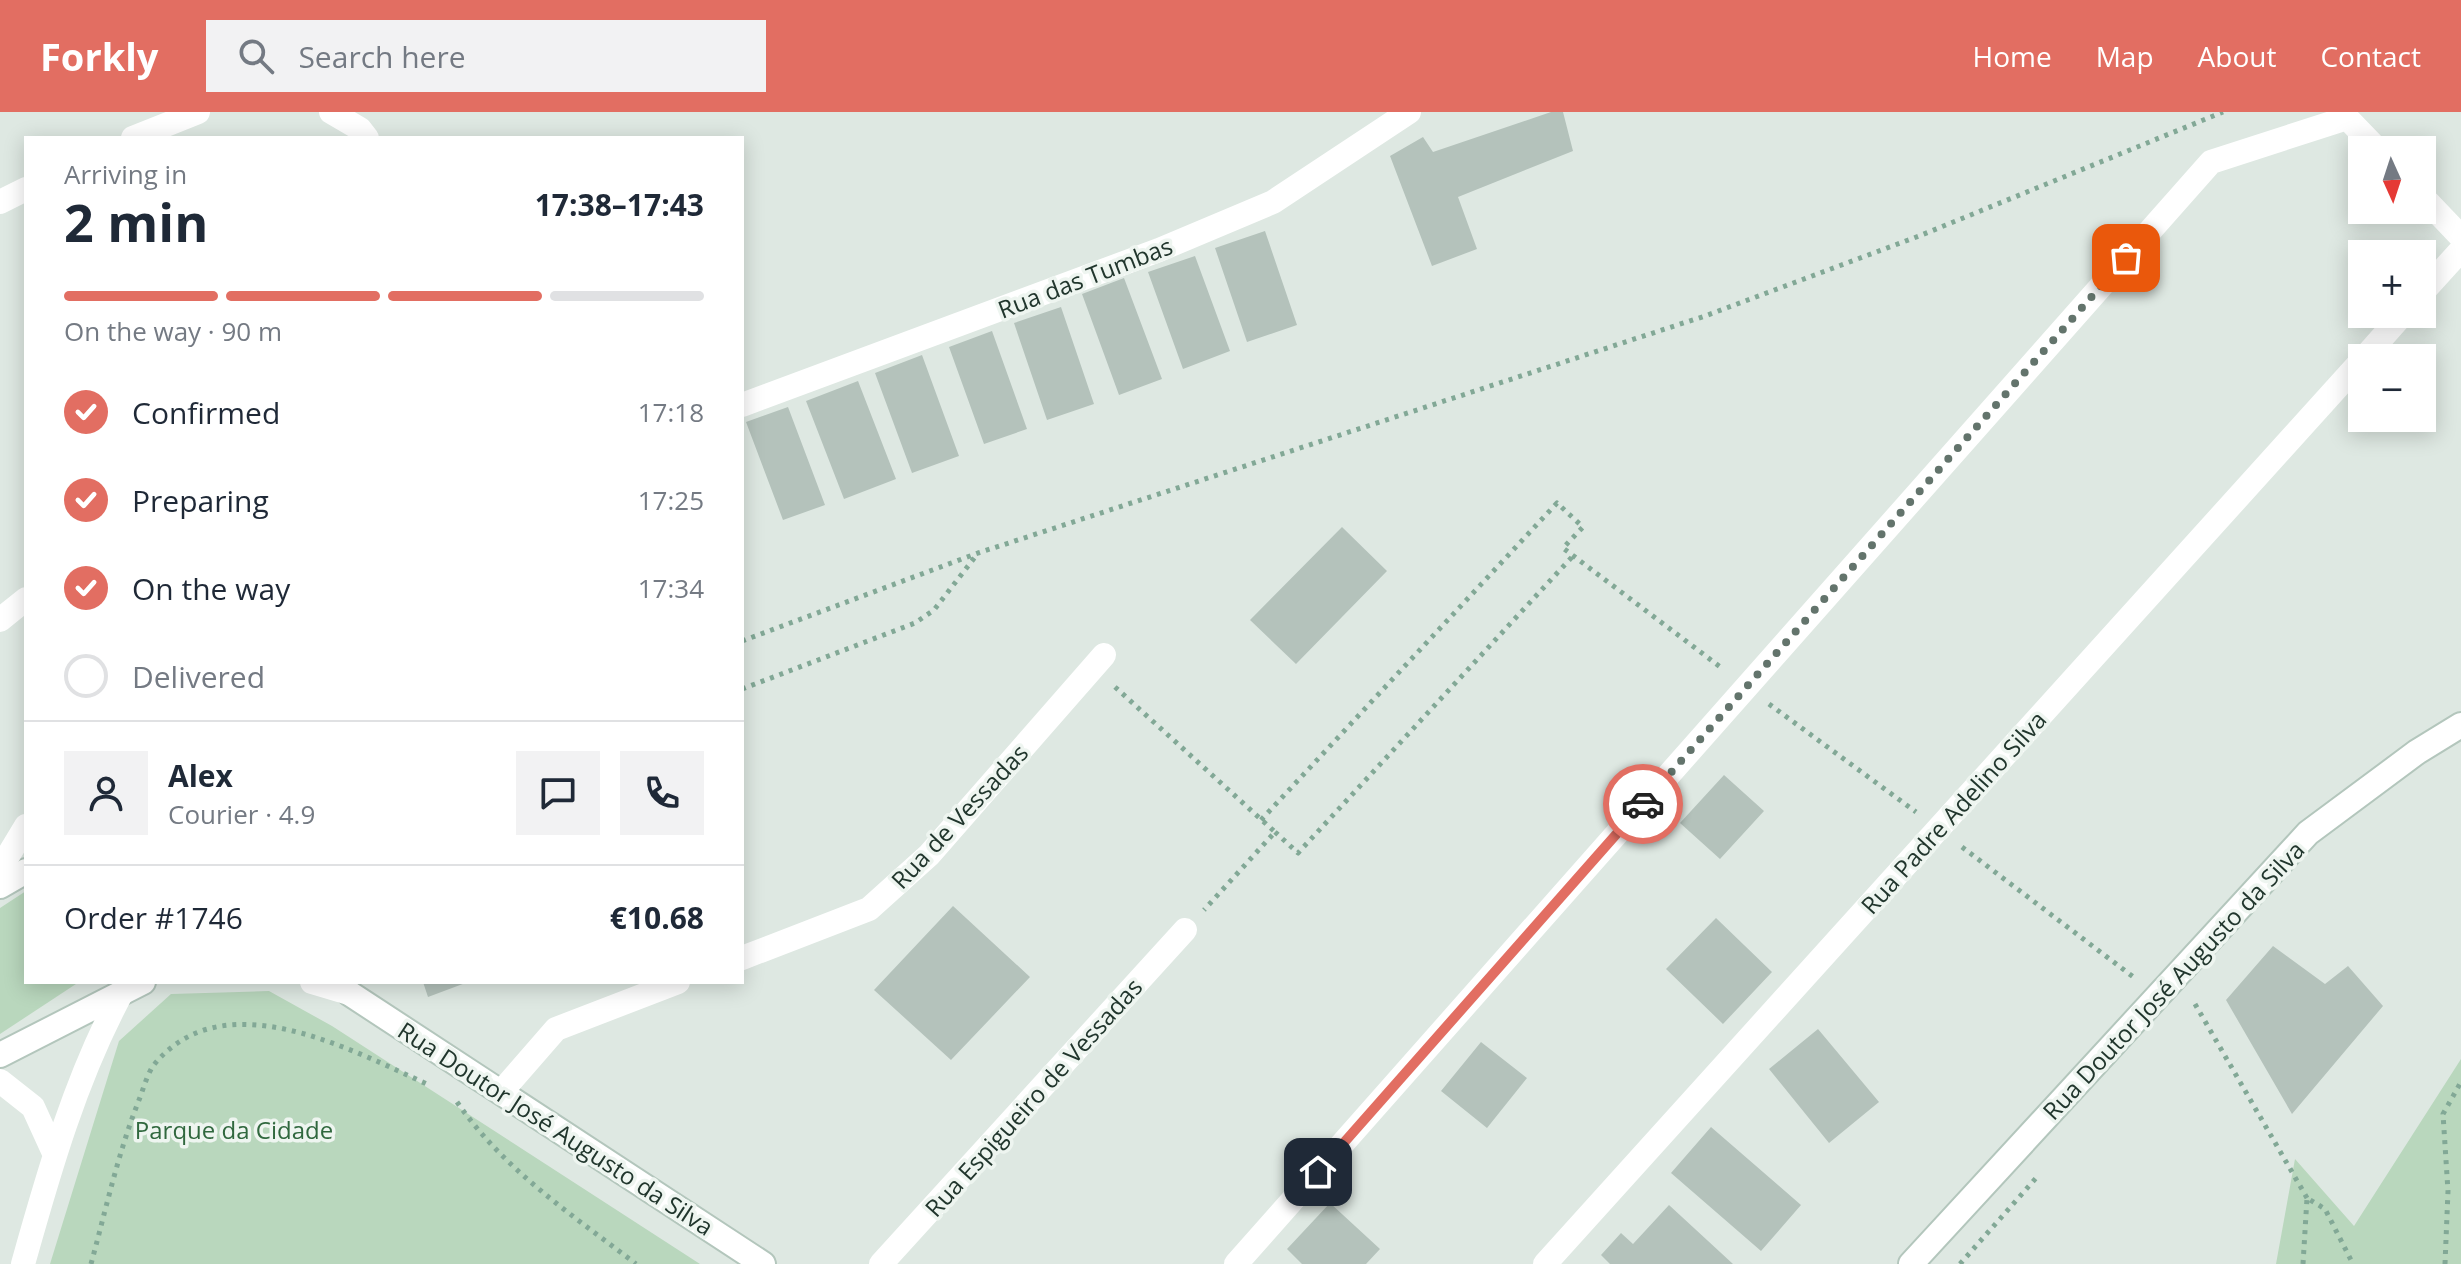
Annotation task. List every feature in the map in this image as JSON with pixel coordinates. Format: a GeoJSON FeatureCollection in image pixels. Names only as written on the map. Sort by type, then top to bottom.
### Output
{"type":"FeatureCollection","features":[{"type":"Feature","properties":{"kind":"street"},"geometry":{"type":"LineString","coordinates":[[138,136],[198,112]]}},
{"type":"Feature","properties":{"kind":"street"},"geometry":{"type":"LineString","coordinates":[[331,112],[360,129],[365,136]]}},
{"type":"Feature","properties":{"kind":"street","name":"Rua das Tumbas"},"geometry":{"type":"LineString","coordinates":[[744,404],[1146,255],[1273,202],[1409,112]]}},
{"type":"Feature","properties":{"kind":"street"},"geometry":{"type":"LineString","coordinates":[[1236,1264],[2211,162],[2347,118],[2364,136]]}},
{"type":"Feature","properties":{"kind":"street"},"geometry":{"type":"LineString","coordinates":[[0,202],[24,190]]}},
{"type":"Feature","properties":{"kind":"street"},"geometry":{"type":"LineString","coordinates":[[2436,211],[2461,237]]}},
{"type":"Feature","properties":{"kind":"street"},"geometry":{"type":"LineString","coordinates":[[2436,278],[2461,250]]}},
{"type":"Feature","properties":{"kind":"street","name":"Rua Padre Adelino Silva"},"geometry":{"type":"LineString","coordinates":[[2376,344],[2391,328]]}},
{"type":"Feature","properties":{"kind":"street","name":"Rua Padre Adelino Silva"},"geometry":{"type":"LineString","coordinates":[[1545,1264],[2348,376]]}},
{"type":"Feature","properties":{"kind":"street"},"geometry":{"type":"LineString","coordinates":[[0,620],[24,601]]}},
{"type":"Feature","properties":{"kind":"street","name":"Rua de Vessadas"},"geometry":{"type":"LineString","coordinates":[[744,957],[869,909],[929,855],[1099,661]]}},
{"type":"Feature","properties":{"kind":"street","name":"Rua Doutor José Augusto da Silva"},"geometry":{"type":"LineString","coordinates":[[1911,1264],[2308,833],[2417,752],[2461,725]]}},
{"type":"Feature","properties":{"kind":"street"},"geometry":{"type":"LineString","coordinates":[[0,869],[24,829]]}},
{"type":"Feature","properties":{"kind":"street"},"geometry":{"type":"LineString","coordinates":[[0,886],[24,872]]}},
{"type":"Feature","properties":{"kind":"street","name":"Rua Espigueiro de Vessadas"},"geometry":{"type":"LineString","coordinates":[[881,1264],[1185,930]]}},
{"type":"Feature","properties":{"kind":"street","name":"Rua Doutor José Augusto da Silva"},"geometry":{"type":"LineString","coordinates":[[326,984],[346,987],[763,1264]]}},
{"type":"Feature","properties":{"kind":"street"},"geometry":{"type":"LineString","coordinates":[[502,1091],[556,1029],[673,984]]}},
{"type":"Feature","properties":{"kind":"street"},"geometry":{"type":"LineString","coordinates":[[0,1055],[132,987]]}},
{"type":"Feature","properties":{"kind":"street"},"geometry":{"type":"LineString","coordinates":[[23,1264],[54,1153],[100,1034],[132,987]]}},
{"type":"Feature","properties":{"kind":"street"},"geometry":{"type":"LineString","coordinates":[[0,1081],[33,1107],[54,1153]]}},
{"type":"Feature","properties":{"kind":"path"},"geometry":{"type":"LineString","coordinates":[[744,640],[978,553],[1705,316],[1919,236],[2223,112]]}},
{"type":"Feature","properties":{"kind":"path"},"geometry":{"type":"LineString","coordinates":[[1261,820],[1557,503],[1583,527],[1563,548],[1572,557],[2159,997]]}},
{"type":"Feature","properties":{"kind":"path"},"geometry":{"type":"LineString","coordinates":[[744,688],[915,623],[934,610],[978,553]]}},
{"type":"Feature","properties":{"kind":"path"},"geometry":{"type":"LineString","coordinates":[[1099,661],[1298,853],[1572,557]]}},
{"type":"Feature","properties":{"kind":"path"},"geometry":{"type":"LineString","coordinates":[[1185,930],[1275,832]]}},
{"type":"Feature","properties":{"kind":"path"},"geometry":{"type":"LineString","coordinates":[[2185,1015],[2206,992]]}},
{"type":"Feature","properties":{"kind":"path"},"geometry":{"type":"LineString","coordinates":[[2195,1004],[2307,1198],[2325,1209],[2353,1264]]}},
{"type":"Feature","properties":{"kind":"path"},"geometry":{"type":"LineString","coordinates":[[91,1264],[127,1131],[153,1067],[175,1047],[215,1025],[258,1025],[297,1033],[348,1049],[438,1089]]}},
{"type":"Feature","properties":{"kind":"path"},"geometry":{"type":"LineString","coordinates":[[2445,1264],[2448,1191],[2443,1114],[2461,1082]]}},
{"type":"Feature","properties":{"kind":"path"},"geometry":{"type":"LineString","coordinates":[[451,1095],[483,1140],[506,1163],[636,1264]]}},
{"type":"Feature","properties":{"kind":"path"},"geometry":{"type":"LineString","coordinates":[[1960,1264],[2042,1172]]}},
{"type":"Feature","properties":{"kind":"path"},"geometry":{"type":"LineString","coordinates":[[2303,1264],[2307,1198]]}},
{"type":"Feature","properties":{"kind":"green space"},"geometry":{"type":"Polygon","coordinates":[[[24,892],[24,984],[76,984],[0,1034],[0,908],[24,892]]]}},
{"type":"Feature","properties":{"kind":"green space","name":"Parque da Cidade"},"geometry":{"type":"Polygon","coordinates":[[[269,991],[332,1026],[700,1264],[50,1264],[119,1041],[171,994],[269,991]]]}},
{"type":"Feature","properties":{"kind":"green space"},"geometry":{"type":"Polygon","coordinates":[[[2461,1059],[2461,1264],[2276,1264],[2295,1159],[2354,1226],[2461,1059]]]}},
{"type":"Feature","properties":{"kind":"building"},"geometry":{"type":"Polygon","coordinates":[[[1551,112],[1563,112],[1573,151],[1458,197],[1477,249],[1432,266],[1390,156],[1423,137],[1433,152],[1551,112]]]}},
{"type":"Feature","properties":{"kind":"building"},"geometry":{"type":"Polygon","coordinates":[[[1265,231],[1297,325],[1247,342],[1215,248],[1265,231]]]}},
{"type":"Feature","properties":{"kind":"building"},"geometry":{"type":"Polygon","coordinates":[[[1195,256],[1230,351],[1183,369],[1148,272],[1195,256]]]}},
{"type":"Feature","properties":{"kind":"building"},"geometry":{"type":"Polygon","coordinates":[[[1124,278],[1162,379],[1119,395],[1082,294],[1124,278]]]}},
{"type":"Feature","properties":{"kind":"building"},"geometry":{"type":"Polygon","coordinates":[[[1061,307],[1094,404],[1047,420],[1014,323],[1061,307]]]}},
{"type":"Feature","properties":{"kind":"building"},"geometry":{"type":"Polygon","coordinates":[[[992,331],[1027,429],[984,444],[949,347],[992,331]]]}},
{"type":"Feature","properties":{"kind":"building"},"geometry":{"type":"Polygon","coordinates":[[[922,355],[959,456],[912,473],[875,373],[922,355]]]}},
{"type":"Feature","properties":{"kind":"building"},"geometry":{"type":"Polygon","coordinates":[[[858,381],[896,479],[844,499],[806,401],[858,381]]]}},
{"type":"Feature","properties":{"kind":"building"},"geometry":{"type":"Polygon","coordinates":[[[788,407],[825,505],[783,520],[746,422],[788,407]]]}},
{"type":"Feature","properties":{"kind":"building"},"geometry":{"type":"Polygon","coordinates":[[[1342,527],[1387,571],[1296,664],[1250,620],[1342,527]]]}},
{"type":"Feature","properties":{"kind":"building"},"geometry":{"type":"Polygon","coordinates":[[[1724,775],[1764,811],[1720,859],[1680,823],[1724,775]]]}},
{"type":"Feature","properties":{"kind":"building"},"geometry":{"type":"Polygon","coordinates":[[[953,906],[1030,977],[951,1060],[874,990],[953,906]]]}},
{"type":"Feature","properties":{"kind":"building"},"geometry":{"type":"Polygon","coordinates":[[[1716,918],[1772,972],[1723,1024],[1666,969],[1716,918]]]}},
{"type":"Feature","properties":{"kind":"building"},"geometry":{"type":"Polygon","coordinates":[[[2273,946],[2325,984],[2348,966],[2383,1006],[2292,1114],[2226,1000],[2273,946]]]}},
{"type":"Feature","properties":{"kind":"building"},"geometry":{"type":"Polygon","coordinates":[[[424,984],[463,984],[428,997],[424,984]]]}},
{"type":"Feature","properties":{"kind":"building"},"geometry":{"type":"Polygon","coordinates":[[[1818,1029],[1879,1102],[1829,1143],[1769,1069],[1818,1029]]]}},
{"type":"Feature","properties":{"kind":"building"},"geometry":{"type":"Polygon","coordinates":[[[1481,1042],[1527,1078],[1487,1128],[1441,1091],[1481,1042]]]}},
{"type":"Feature","properties":{"kind":"building"},"geometry":{"type":"Polygon","coordinates":[[[1711,1127],[1801,1205],[1761,1251],[1671,1173],[1711,1127]]]}},
{"type":"Feature","properties":{"kind":"building"},"geometry":{"type":"Polygon","coordinates":[[[1330,1203],[1380,1249],[1366,1264],[1302,1264],[1287,1249],[1330,1203]]]}},
{"type":"Feature","properties":{"kind":"building"},"geometry":{"type":"Polygon","coordinates":[[[1669,1205],[1733,1264],[1610,1264],[1601,1255],[1621,1233],[1633,1244],[1669,1205]]]}},
{"type":"Feature","properties":{"kind":"way so far"},"geometry":{"type":"LineString","coordinates":[[1643,804],[2126,258]]}},
{"type":"Feature","properties":{"kind":"route"},"geometry":{"type":"LineString","coordinates":[[1318,1172],[1643,804]]}}]}
